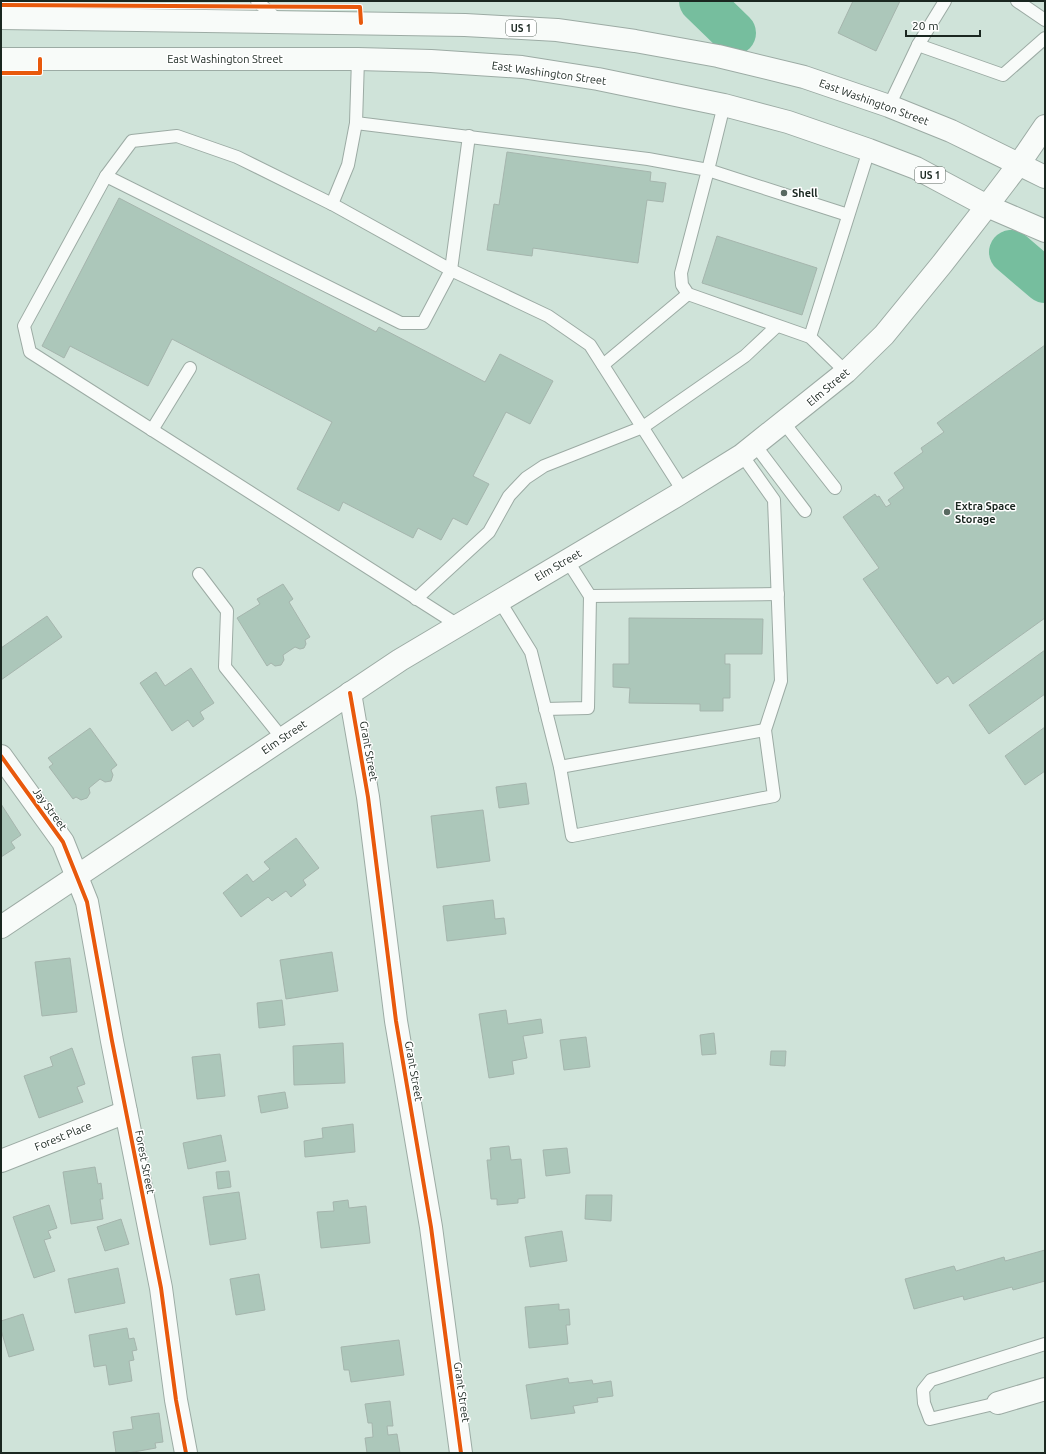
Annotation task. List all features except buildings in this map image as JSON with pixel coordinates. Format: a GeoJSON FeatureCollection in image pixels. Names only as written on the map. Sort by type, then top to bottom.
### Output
{"type":"FeatureCollection","features":[{"type":"Feature","properties":{"kind":"main road","name":"East Washington Street"},"geometry":{"type":"LineString","coordinates":[[1,18],[464,25],[557,30],[635,41],[718,56],[804,77],[889,106],[951,131],[1045,177]]}},
{"type":"Feature","properties":{"kind":"main road","name":"East Washington Street"},"geometry":{"type":"LineString","coordinates":[[1,59],[358,59],[431,61],[522,67],[598,79],[724,105],[788,122],[916,168],[987,206],[1045,231]]}},
{"type":"Feature","properties":{"kind":"main road","name":"Elm Street"},"geometry":{"type":"LineString","coordinates":[[1,927],[400,660],[683,492],[749,450],[846,372],[884,335],[987,206],[1019,164],[1045,126]]}},
{"type":"Feature","properties":{"kind":"main road","name":"Grant Street"},"geometry":{"type":"LineString","coordinates":[[350,693],[368,797],[396,1021],[431,1227],[461,1453]]}},
{"type":"Feature","properties":{"kind":"main road","name":"Jay Street"},"geometry":{"type":"LineString","coordinates":[[1,756],[63,842],[77,876]]}},
{"type":"Feature","properties":{"kind":"main road","name":"Forest Street"},"geometry":{"type":"LineString","coordinates":[[77,876],[87,902],[126,1112],[161,1288],[176,1400],[186,1453]]}},
{"type":"Feature","properties":{"kind":"main road","name":"Forest Place"},"geometry":{"type":"LineString","coordinates":[[1,1161],[126,1112]]}},
{"type":"Feature","properties":{"kind":"main road"},"geometry":{"type":"LineString","coordinates":[[998,1403],[1045,1389]]}},
{"type":"Feature","properties":{"kind":"lane"},"geometry":{"type":"LineString","coordinates":[[257,1],[281,23]]}},
{"type":"Feature","properties":{"kind":"lane"},"geometry":{"type":"LineString","coordinates":[[889,106],[918,45],[945,1]]}},
{"type":"Feature","properties":{"kind":"lane"},"geometry":{"type":"LineString","coordinates":[[1017,1],[1045,20]]}},
{"type":"Feature","properties":{"kind":"lane"},"geometry":{"type":"LineString","coordinates":[[918,45],[1003,75],[1045,38]]}},
{"type":"Feature","properties":{"kind":"lane"},"geometry":{"type":"LineString","coordinates":[[332,204],[348,165],[356,123],[358,59]]}},
{"type":"Feature","properties":{"kind":"lane"},"geometry":{"type":"LineString","coordinates":[[724,105],[681,273],[682,286],[688,294],[810,337],[846,372]]}},
{"type":"Feature","properties":{"kind":"lane"},"geometry":{"type":"LineString","coordinates":[[356,123],[648,159],[708,170],[848,215]]}},
{"type":"Feature","properties":{"kind":"lane"},"geometry":{"type":"LineString","coordinates":[[458,625],[30,352],[24,326],[106,176],[132,141],[176,136],[237,157],[332,204],[451,270],[548,316],[590,345],[683,492]]}},
{"type":"Feature","properties":{"kind":"lane"},"geometry":{"type":"LineString","coordinates":[[106,176],[401,323],[423,323],[451,270],[469,136]]}},
{"type":"Feature","properties":{"kind":"lane"},"geometry":{"type":"LineString","coordinates":[[810,337],[869,150]]}},
{"type":"Feature","properties":{"kind":"lane"},"geometry":{"type":"LineString","coordinates":[[603,365],[688,294]]}},
{"type":"Feature","properties":{"kind":"lane"},"geometry":{"type":"LineString","coordinates":[[416,599],[490,532],[509,496],[526,478],[544,466],[643,427],[745,356],[777,326]]}},
{"type":"Feature","properties":{"kind":"lane"},"geometry":{"type":"LineString","coordinates":[[152,430],[190,368]]}},
{"type":"Feature","properties":{"kind":"lane"},"geometry":{"type":"LineString","coordinates":[[784,423],[835,488]]}},
{"type":"Feature","properties":{"kind":"lane"},"geometry":{"type":"LineString","coordinates":[[749,450],[805,511]]}},
{"type":"Feature","properties":{"kind":"lane"},"geometry":{"type":"LineString","coordinates":[[499,600],[531,652],[560,767],[572,836],[774,796],[765,730],[781,681],[774,500],[749,450]]}},
{"type":"Feature","properties":{"kind":"lane"},"geometry":{"type":"LineString","coordinates":[[546,709],[588,708],[590,596],[567,560]]}},
{"type":"Feature","properties":{"kind":"lane"},"geometry":{"type":"LineString","coordinates":[[199,574],[227,610],[225,667],[282,738]]}},
{"type":"Feature","properties":{"kind":"lane"},"geometry":{"type":"LineString","coordinates":[[590,596],[778,594]]}},
{"type":"Feature","properties":{"kind":"lane"},"geometry":{"type":"LineString","coordinates":[[560,767],[765,730]]}},
{"type":"Feature","properties":{"kind":"lane"},"geometry":{"type":"LineString","coordinates":[[998,1403],[930,1419],[924,1403],[923,1390],[931,1380],[1045,1344]]}},
{"type":"Feature","properties":{"kind":"waterway"},"geometry":{"type":"LineString","coordinates":[[701,1],[734,33]]}},
{"type":"Feature","properties":{"kind":"waterway"},"geometry":{"type":"LineString","coordinates":[[1011,252],[1045,281]]}},
{"type":"Feature","properties":{"kind":"cycle path"},"geometry":{"type":"LineString","coordinates":[[1,5],[360,7],[361,23]]}},
{"type":"Feature","properties":{"kind":"cycle path"},"geometry":{"type":"LineString","coordinates":[[1,73],[40,73],[40,59]]}},
{"type":"Feature","properties":{"kind":"cycle path"},"geometry":{"type":"LineString","coordinates":[[350,693],[368,797],[396,1021],[431,1227],[461,1453]]}},
{"type":"Feature","properties":{"kind":"cycle path"},"geometry":{"type":"LineString","coordinates":[[1,756],[63,842],[87,902],[112,1041],[161,1288],[176,1400],[186,1453]]}},
{"type":"Feature","properties":{"kind":"place","name":"Shell"},"geometry":{"type":"Point","coordinates":[784,193]}},
{"type":"Feature","properties":{"kind":"place","name":"Extra Space Storage"},"geometry":{"type":"Point","coordinates":[947,512]}}]}
